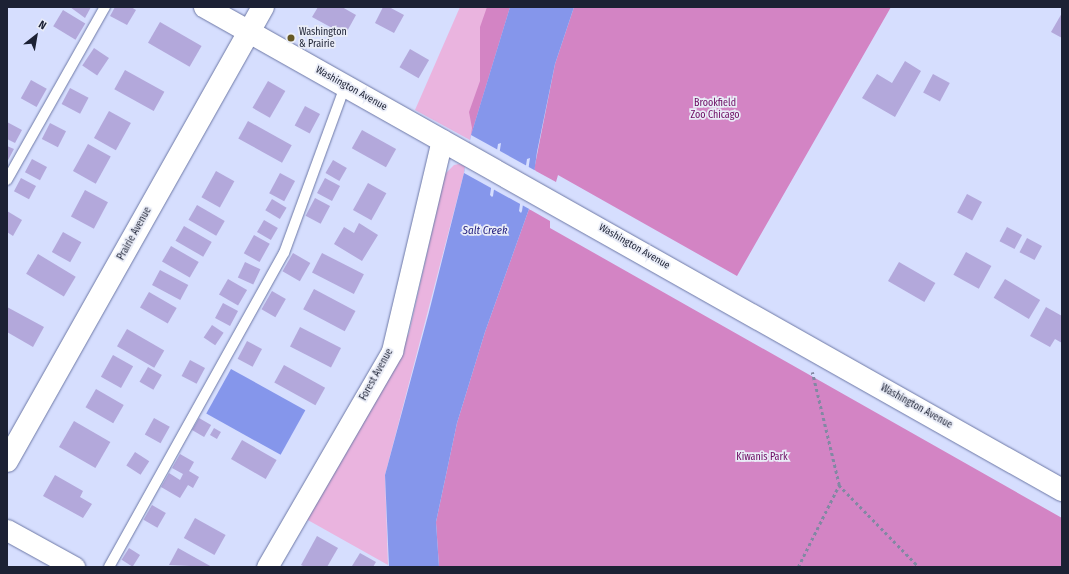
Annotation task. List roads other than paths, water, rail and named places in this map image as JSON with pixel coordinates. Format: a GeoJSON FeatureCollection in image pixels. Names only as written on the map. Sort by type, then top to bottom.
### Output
{"type":"FeatureCollection","features":[{"type":"Feature","properties":{"kind":"street","name":"Washington Avenue"},"geometry":{"type":"LineString","coordinates":[[205,7],[553,201],[1062,490]]}},
{"type":"Feature","properties":{"kind":"street","name":"Prairie Avenue"},"geometry":{"type":"LineString","coordinates":[[7,461],[263,7]]}},
{"type":"Feature","properties":{"kind":"street","name":"Forest Avenue"},"geometry":{"type":"LineString","coordinates":[[267,567],[392,351],[442,140]]}},
{"type":"Feature","properties":{"kind":"street"},"geometry":{"type":"LineString","coordinates":[[7,530],[74,567]]}},
{"type":"Feature","properties":{"kind":"lane"},"geometry":{"type":"LineString","coordinates":[[7,180],[105,7]]}},
{"type":"Feature","properties":{"kind":"lane"},"geometry":{"type":"LineString","coordinates":[[108,567],[284,253],[345,86]]}},
{"type":"Feature","properties":{"kind":"water","name":"Salt Creek"},"geometry":{"type":"Polygon","coordinates":[[[510,7],[574,7],[555,64],[537,152],[529,209],[485,332],[457,423],[436,522],[439,567],[389,567],[385,475],[429,312],[464,173],[471,135],[510,7]],[[501,143],[498,144],[490,195],[492,197],[493,196],[501,143]],[[530,158],[527,159],[519,211],[521,213],[522,211],[530,158]]]}},
{"type":"Feature","properties":{"kind":"water"},"geometry":{"type":"Polygon","coordinates":[[[231,369],[305,410],[281,455],[206,414],[231,369]]]}},
{"type":"Feature","properties":{"kind":"place","name":"Washington & Prairie"},"geometry":{"type":"Point","coordinates":[291,38]}},
{"type":"Feature","properties":{"kind":"park label","name":"Brookfield Zoo Chicago"},"geometry":{"type":"Point","coordinates":[715,108]}},
{"type":"Feature","properties":{"kind":"park label","name":"Kiwanis Park"},"geometry":{"type":"Point","coordinates":[762,458]}}]}
